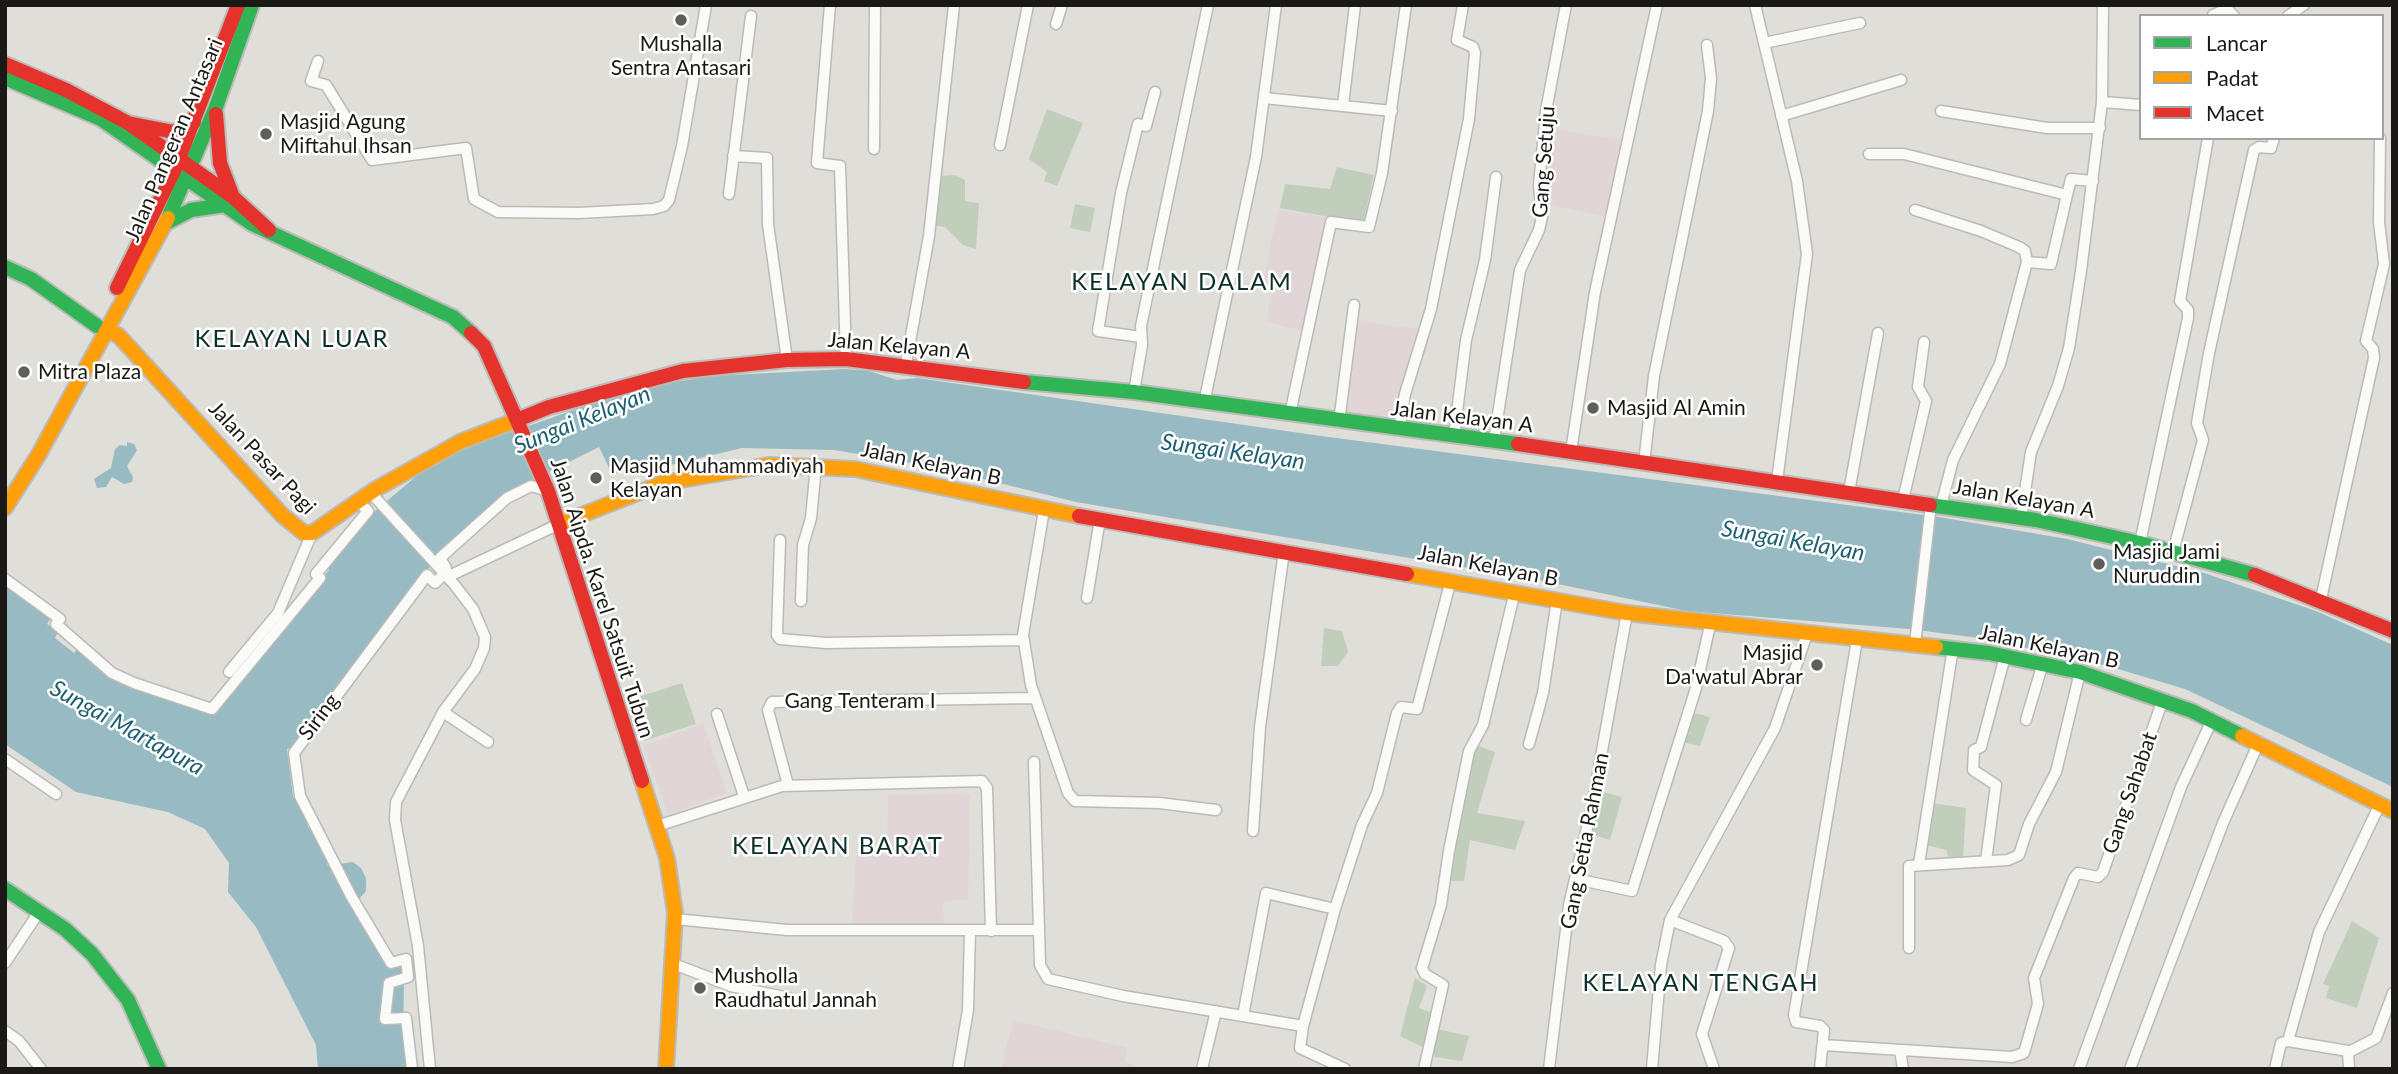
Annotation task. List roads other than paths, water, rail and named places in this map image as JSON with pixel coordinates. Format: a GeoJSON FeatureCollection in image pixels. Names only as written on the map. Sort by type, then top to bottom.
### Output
{"type":"FeatureCollection","features":[{"type":"Feature","properties":{"kind":"main road","name":"Jalan Pangeran Antasari"},"geometry":{"type":"LineString","coordinates":[[5,508],[14,483],[166,223],[194,122],[239,5]]}},
{"type":"Feature","properties":{"kind":"main road","name":"Jalan Pangeran Antasari"},"geometry":{"type":"LineString","coordinates":[[103,328],[216,107],[252,5]]}},
{"type":"Feature","properties":{"kind":"main road"},"geometry":{"type":"LineString","coordinates":[[5,64],[66,90],[128,123],[183,167]]}},
{"type":"Feature","properties":{"kind":"main road"},"geometry":{"type":"LineString","coordinates":[[5,78],[94,116],[183,167]]}},
{"type":"Feature","properties":{"kind":"main road"},"geometry":{"type":"LineString","coordinates":[[166,223],[191,210],[229,201],[220,163],[216,107]]}},
{"type":"Feature","properties":{"kind":"main road"},"geometry":{"type":"LineString","coordinates":[[128,123],[174,132],[194,122]]}},
{"type":"Feature","properties":{"kind":"main road","name":"Jalan Aipda. Karel Satsuit Tubun"},"geometry":{"type":"LineString","coordinates":[[183,167],[229,201],[252,224],[453,317],[468,328],[484,346],[546,486],[657,826],[673,888],[675,919],[666,1069]]}},
{"type":"Feature","properties":{"kind":"main road","name":"Jalan Pasar Pagi"},"geometry":{"type":"LineString","coordinates":[[5,267],[30,279],[119,336],[282,515],[304,533],[312,533],[460,442],[515,419]]}},
{"type":"Feature","properties":{"kind":"main road","name":"Jalan Kelayan A"},"geometry":{"type":"LineString","coordinates":[[515,419],[613,388],[672,374],[787,360],[846,359],[906,364],[1091,390],[1134,392],[1399,430],[1494,440],[2021,518],[2140,542],[2250,573],[2320,598],[2393,631]]}},
{"type":"Feature","properties":{"kind":"main road","name":"Jalan Kelayan B"},"geometry":{"type":"LineString","coordinates":[[559,524],[663,483],[702,474],[759,466],[855,469],[1044,510],[1515,591],[1627,613],[1710,625],[1857,640],[1916,640],[2043,663],[2163,699],[2259,742],[2387,808]]}},
{"type":"Feature","properties":{"kind":"main road"},"geometry":{"type":"LineString","coordinates":[[5,889],[65,929],[92,954],[128,1000],[159,1069]]}},
{"type":"Feature","properties":{"kind":"street"},"geometry":{"type":"LineString","coordinates":[[318,61],[311,80],[326,85],[372,160],[466,148],[474,199],[498,212],[579,213],[653,209],[669,200],[682,146],[706,5]]}},
{"type":"Feature","properties":{"kind":"street"},"geometry":{"type":"LineString","coordinates":[[830,5],[817,163],[840,166],[846,359]]}},
{"type":"Feature","properties":{"kind":"street"},"geometry":{"type":"LineString","coordinates":[[874,149],[875,5]]}},
{"type":"Feature","properties":{"kind":"street"},"geometry":{"type":"LineString","coordinates":[[906,364],[929,236],[954,5]]}},
{"type":"Feature","properties":{"kind":"street"},"geometry":{"type":"LineString","coordinates":[[1000,145],[1028,5]]}},
{"type":"Feature","properties":{"kind":"street"},"geometry":{"type":"LineString","coordinates":[[1056,24],[1062,5]]}},
{"type":"Feature","properties":{"kind":"street"},"geometry":{"type":"LineString","coordinates":[[1134,392],[1140,337],[1208,5]]}},
{"type":"Feature","properties":{"kind":"street"},"geometry":{"type":"LineString","coordinates":[[1204,403],[1218,328],[1241,239],[1276,5]]}},
{"type":"Feature","properties":{"kind":"street"},"geometry":{"type":"LineString","coordinates":[[1343,104],[1355,5]]}},
{"type":"Feature","properties":{"kind":"street"},"geometry":{"type":"LineString","coordinates":[[1290,414],[1331,222],[1369,228],[1382,173],[1406,5]]}},
{"type":"Feature","properties":{"kind":"street"},"geometry":{"type":"LineString","coordinates":[[1399,430],[1405,394],[1431,309],[1469,119],[1475,53],[1473,47],[1457,40],[1463,5]]}},
{"type":"Feature","properties":{"kind":"street","name":"Gang Setuju"},"geometry":{"type":"LineString","coordinates":[[1494,440],[1520,270],[1539,230],[1542,216],[1539,186],[1546,111],[1566,5]]}},
{"type":"Feature","properties":{"kind":"street"},"geometry":{"type":"LineString","coordinates":[[1571,452],[1595,292],[1657,5]]}},
{"type":"Feature","properties":{"kind":"street"},"geometry":{"type":"LineString","coordinates":[[1755,5],[1802,206],[1807,254],[1777,481]]}},
{"type":"Feature","properties":{"kind":"street"},"geometry":{"type":"LineString","coordinates":[[2021,518],[2031,452],[2059,386],[2068,348],[2100,128],[2103,5]]}},
{"type":"Feature","properties":{"kind":"street"},"geometry":{"type":"LineString","coordinates":[[2215,14],[2227,9],[2232,14]]}},
{"type":"Feature","properties":{"kind":"street"},"geometry":{"type":"LineString","coordinates":[[729,194],[751,16]]}},
{"type":"Feature","properties":{"kind":"street"},"geometry":{"type":"LineString","coordinates":[[1764,43],[1860,23]]}},
{"type":"Feature","properties":{"kind":"street"},"geometry":{"type":"LineString","coordinates":[[1644,463],[1654,376],[1708,111],[1710,78],[1707,45]]}},
{"type":"Feature","properties":{"kind":"street"},"geometry":{"type":"LineString","coordinates":[[1781,116],[1901,80]]}},
{"type":"Feature","properties":{"kind":"street"},"geometry":{"type":"LineString","coordinates":[[1140,337],[1098,331],[1121,193],[1138,124],[1146,126],[1155,92]]}},
{"type":"Feature","properties":{"kind":"street"},"geometry":{"type":"LineString","coordinates":[[1264,98],[1392,111]]}},
{"type":"Feature","properties":{"kind":"street"},"geometry":{"type":"LineString","coordinates":[[2102,102],[2139,105]]}},
{"type":"Feature","properties":{"kind":"street"},"geometry":{"type":"LineString","coordinates":[[1941,111],[2047,128],[2100,128]]}},
{"type":"Feature","properties":{"kind":"street"},"geometry":{"type":"LineString","coordinates":[[2140,542],[2188,318],[2188,310],[2180,301],[2208,140]]}},
{"type":"Feature","properties":{"kind":"street"},"geometry":{"type":"LineString","coordinates":[[2173,552],[2203,440],[2197,424],[2208,353],[2254,150],[2259,147],[2271,148],[2273,140]]}},
{"type":"Feature","properties":{"kind":"street"},"geometry":{"type":"LineString","coordinates":[[2320,598],[2374,358],[2373,349],[2366,341],[2384,264],[2379,222],[2380,140]]}},
{"type":"Feature","properties":{"kind":"street"},"geometry":{"type":"LineString","coordinates":[[1869,154],[1904,154],[2067,195]]}},
{"type":"Feature","properties":{"kind":"street"},"geometry":{"type":"LineString","coordinates":[[733,156],[767,158],[768,224],[787,360]]}},
{"type":"Feature","properties":{"kind":"street"},"geometry":{"type":"LineString","coordinates":[[1454,436],[1466,340],[1485,260],[1496,177]]}},
{"type":"Feature","properties":{"kind":"street"},"geometry":{"type":"LineString","coordinates":[[2027,262],[2051,264],[2071,179],[2094,181]]}},
{"type":"Feature","properties":{"kind":"street"},"geometry":{"type":"LineString","coordinates":[[1915,210],[1981,231],[2019,247],[2026,255],[2027,262],[2000,364],[1956,451],[1934,507],[1916,640]]}},
{"type":"Feature","properties":{"kind":"street"},"geometry":{"type":"LineString","coordinates":[[1339,422],[1354,305]]}},
{"type":"Feature","properties":{"kind":"street"},"geometry":{"type":"LineString","coordinates":[[1849,492],[1878,333]]}},
{"type":"Feature","properties":{"kind":"street"},"geometry":{"type":"LineString","coordinates":[[1903,500],[1926,401],[1918,387],[1924,342]]}},
{"type":"Feature","properties":{"kind":"street"},"geometry":{"type":"LineString","coordinates":[[801,601],[803,545],[811,518],[816,466]]}},
{"type":"Feature","properties":{"kind":"street"},"geometry":{"type":"LineString","coordinates":[[443,572],[446,568],[440,558],[507,498],[531,486],[546,486]]}},
{"type":"Feature","properties":{"kind":"street"},"geometry":{"type":"LineString","coordinates":[[368,497],[443,572],[472,609],[485,638],[484,648],[475,669],[443,712],[396,802],[395,820],[418,952],[429,1069]]}},
{"type":"Feature","properties":{"kind":"street"},"geometry":{"type":"LineString","coordinates":[[5,579],[60,619],[56,624],[112,673],[134,684],[212,709],[320,578],[316,574],[368,511],[368,497]]}},
{"type":"Feature","properties":{"kind":"street"},"geometry":{"type":"LineString","coordinates":[[1044,510],[1023,640],[1035,698],[1071,799],[1216,810]]}},
{"type":"Feature","properties":{"kind":"street"},"geometry":{"type":"LineString","coordinates":[[1087,598],[1100,519]]}},
{"type":"Feature","properties":{"kind":"street"},"geometry":{"type":"LineString","coordinates":[[443,572],[559,524]]}},
{"type":"Feature","properties":{"kind":"street"},"geometry":{"type":"LineString","coordinates":[[229,672],[278,613],[312,533]]}},
{"type":"Feature","properties":{"kind":"street"},"geometry":{"type":"LineString","coordinates":[[780,540],[777,635],[780,639],[826,643],[1023,640]]}},
{"type":"Feature","properties":{"kind":"street"},"geometry":{"type":"LineString","coordinates":[[1253,831],[1260,727],[1283,551]]}},
{"type":"Feature","properties":{"kind":"street","name":"Siring"},"geometry":{"type":"LineString","coordinates":[[406,959],[391,962],[356,905],[300,796],[294,753],[299,742],[427,575],[435,583],[443,572]]}},
{"type":"Feature","properties":{"kind":"street"},"geometry":{"type":"LineString","coordinates":[[1345,1069],[1300,1048],[1303,1026],[1335,909],[1362,825],[1377,793],[1397,713],[1401,707],[1418,709],[1451,580]]}},
{"type":"Feature","properties":{"kind":"street"},"geometry":{"type":"LineString","coordinates":[[1424,1069],[1443,985],[1425,974],[1422,968],[1441,905],[1469,751],[1483,724],[1515,591]]}},
{"type":"Feature","properties":{"kind":"street"},"geometry":{"type":"LineString","coordinates":[[1529,744],[1542,693],[1557,600]]}},
{"type":"Feature","properties":{"kind":"street","name":"Gang Setia Rahman"},"geometry":{"type":"LineString","coordinates":[[1549,1069],[1576,878],[1602,757],[1627,613]]}},
{"type":"Feature","properties":{"kind":"street"},"geometry":{"type":"LineString","coordinates":[[1576,878],[1632,891],[1696,688],[1710,625]]}},
{"type":"Feature","properties":{"kind":"street"},"geometry":{"type":"LineString","coordinates":[[1652,1069],[1661,965],[1670,920],[1775,728],[1807,634]]}},
{"type":"Feature","properties":{"kind":"street"},"geometry":{"type":"LineString","coordinates":[[1820,1069],[1823,1028],[1796,1022],[1794,1015],[1857,640]]}},
{"type":"Feature","properties":{"kind":"street"},"geometry":{"type":"LineString","coordinates":[[1919,864],[1953,648]]}},
{"type":"Feature","properties":{"kind":"street"},"geometry":{"type":"LineString","coordinates":[[1986,861],[1996,785],[1973,770],[1974,750],[1981,747],[2005,656]]}},
{"type":"Feature","properties":{"kind":"street"},"geometry":{"type":"LineString","coordinates":[[2026,720],[2043,663]]}},
{"type":"Feature","properties":{"kind":"street"},"geometry":{"type":"LineString","coordinates":[[1909,948],[1907,871],[1912,864],[2014,859],[2019,855],[2029,824],[2056,772],[2080,672]]}},
{"type":"Feature","properties":{"kind":"street","name":"Gang Tenteram I"},"geometry":{"type":"LineString","coordinates":[[788,785],[768,710],[772,702],[1035,698]]}},
{"type":"Feature","properties":{"kind":"street","name":"Gang Sahabat"},"geometry":{"type":"LineString","coordinates":[[1900,1050],[2012,1056],[2024,1053],[2038,1004],[2035,978],[2076,874],[2094,877],[2103,872],[2163,699]]}},
{"type":"Feature","properties":{"kind":"street"},"geometry":{"type":"LineString","coordinates":[[443,712],[488,742]]}},
{"type":"Feature","properties":{"kind":"street"},"geometry":{"type":"LineString","coordinates":[[717,714],[744,796]]}},
{"type":"Feature","properties":{"kind":"street"},"geometry":{"type":"LineString","coordinates":[[2079,1069],[2181,788],[2212,720]]}},
{"type":"Feature","properties":{"kind":"street"},"geometry":{"type":"LineString","coordinates":[[2130,1069],[2223,822],[2259,742]]}},
{"type":"Feature","properties":{"kind":"street"},"geometry":{"type":"LineString","coordinates":[[5,759],[56,794]]}},
{"type":"Feature","properties":{"kind":"street"},"geometry":{"type":"LineString","coordinates":[[1034,762],[1040,965],[1048,979],[1123,996],[1303,1026]]}},
{"type":"Feature","properties":{"kind":"street"},"geometry":{"type":"LineString","coordinates":[[657,826],[744,796],[788,785],[982,781],[988,788],[991,930]]}},
{"type":"Feature","properties":{"kind":"street"},"geometry":{"type":"LineString","coordinates":[[2288,1041],[2319,932],[2387,808]]}},
{"type":"Feature","properties":{"kind":"street"},"geometry":{"type":"LineString","coordinates":[[1243,1016],[1266,893],[1335,909]]}},
{"type":"Feature","properties":{"kind":"street"},"geometry":{"type":"LineString","coordinates":[[5,963],[39,912]]}},
{"type":"Feature","properties":{"kind":"street"},"geometry":{"type":"LineString","coordinates":[[675,919],[788,930],[1039,930]]}},
{"type":"Feature","properties":{"kind":"street"},"geometry":{"type":"LineString","coordinates":[[1670,920],[1724,941],[1729,948],[1702,1034],[1714,1069]]}},
{"type":"Feature","properties":{"kind":"street"},"geometry":{"type":"LineString","coordinates":[[958,1069],[968,1010],[970,931]]}},
{"type":"Feature","properties":{"kind":"street"},"geometry":{"type":"LineString","coordinates":[[412,1069],[406,1018],[384,1019],[389,983],[408,976],[408,953],[418,952]]}},
{"type":"Feature","properties":{"kind":"street"},"geometry":{"type":"LineString","coordinates":[[671,963],[731,986],[789,998]]}},
{"type":"Feature","properties":{"kind":"street"},"geometry":{"type":"LineString","coordinates":[[2275,1069],[2281,1043],[2288,1041],[2349,1052],[2376,1038],[2393,993]]}},
{"type":"Feature","properties":{"kind":"street"},"geometry":{"type":"LineString","coordinates":[[1202,1069],[1216,1011]]}},
{"type":"Feature","properties":{"kind":"street"},"geometry":{"type":"LineString","coordinates":[[5,1031],[19,1041],[41,1069]]}},
{"type":"Feature","properties":{"kind":"street"},"geometry":{"type":"LineString","coordinates":[[1822,1045],[1900,1050],[1903,1069]]}},
{"type":"Feature","properties":{"kind":"street"},"geometry":{"type":"LineString","coordinates":[[2348,1069],[2349,1052]]}},
{"type":"Feature","properties":{"kind":"water"},"geometry":{"type":"Polygon","coordinates":[[[845,369],[869,371],[897,380],[917,378],[1321,436],[1939,517],[2067,539],[2204,573],[2316,611],[2393,645],[2393,787],[2185,689],[2108,666],[1987,639],[1909,629],[1687,611],[1534,579],[1076,502],[935,467],[834,450],[742,448],[666,466],[612,474],[599,447],[513,490],[438,556],[291,748],[287,749],[293,796],[306,816],[308,827],[316,836],[328,866],[353,862],[361,868],[366,878],[366,891],[352,907],[390,969],[402,966],[404,984],[403,1025],[407,1069],[318,1069],[316,1045],[256,927],[228,892],[229,863],[205,829],[168,812],[76,792],[5,744],[5,585],[51,618],[47,624],[58,632],[55,638],[74,653],[79,647],[122,683],[212,714],[329,570],[326,567],[363,521],[431,464],[484,438],[512,432],[601,400],[663,384],[713,376],[845,369]]]}},
{"type":"Feature","properties":{"kind":"water"},"geometry":{"type":"Polygon","coordinates":[[[127,442],[134,444],[137,450],[127,466],[133,477],[132,482],[124,484],[112,477],[106,487],[97,488],[94,479],[111,468],[115,449],[120,445],[127,446],[127,442]]]}},
{"type":"Feature","properties":{"kind":"place","name":"Mushalla Sentra Antasari"},"geometry":{"type":"Point","coordinates":[681,20]}},
{"type":"Feature","properties":{"kind":"place","name":"Masjid Agung Miftahul Ihsan"},"geometry":{"type":"Point","coordinates":[266,134]}},
{"type":"Feature","properties":{"kind":"place","name":"Mitra Plaza"},"geometry":{"type":"Point","coordinates":[24,372]}},
{"type":"Feature","properties":{"kind":"place","name":"Masjid Al Amin"},"geometry":{"type":"Point","coordinates":[1593,408]}},
{"type":"Feature","properties":{"kind":"place","name":"Masjid Muhammadiyah Kelayan"},"geometry":{"type":"Point","coordinates":[596,478]}},
{"type":"Feature","properties":{"kind":"place","name":"Masjid Jami Nuruddin"},"geometry":{"type":"Point","coordinates":[2099,564]}},
{"type":"Feature","properties":{"kind":"place","name":"Masjid Da'watul Abrar"},"geometry":{"type":"Point","coordinates":[1817,665]}},
{"type":"Feature","properties":{"kind":"place","name":"Musholla Raudhatul Jannah"},"geometry":{"type":"Point","coordinates":[700,988]}},
{"type":"Feature","properties":{"kind":"district","name":"KELAYAN DALAM"},"geometry":{"type":"Point","coordinates":[1182,282]}},
{"type":"Feature","properties":{"kind":"district","name":"KELAYAN LUAR"},"geometry":{"type":"Point","coordinates":[292,339]}},
{"type":"Feature","properties":{"kind":"district","name":"KELAYAN BARAT"},"geometry":{"type":"Point","coordinates":[838,846]}},
{"type":"Feature","properties":{"kind":"district","name":"KELAYAN TENGAH"},"geometry":{"type":"Point","coordinates":[1701,983]}},
{"type":"Feature","properties":{"kind":"water label","name":"Sungai Kelayan"},"geometry":{"type":"Point","coordinates":[582,420]}},
{"type":"Feature","properties":{"kind":"water label","name":"Sungai Kelayan"},"geometry":{"type":"Point","coordinates":[1233,452]}},
{"type":"Feature","properties":{"kind":"water label","name":"Sungai Kelayan"},"geometry":{"type":"Point","coordinates":[1793,541]}},
{"type":"Feature","properties":{"kind":"water label","name":"Sungai Martapura"},"geometry":{"type":"Point","coordinates":[127,728]}}]}
